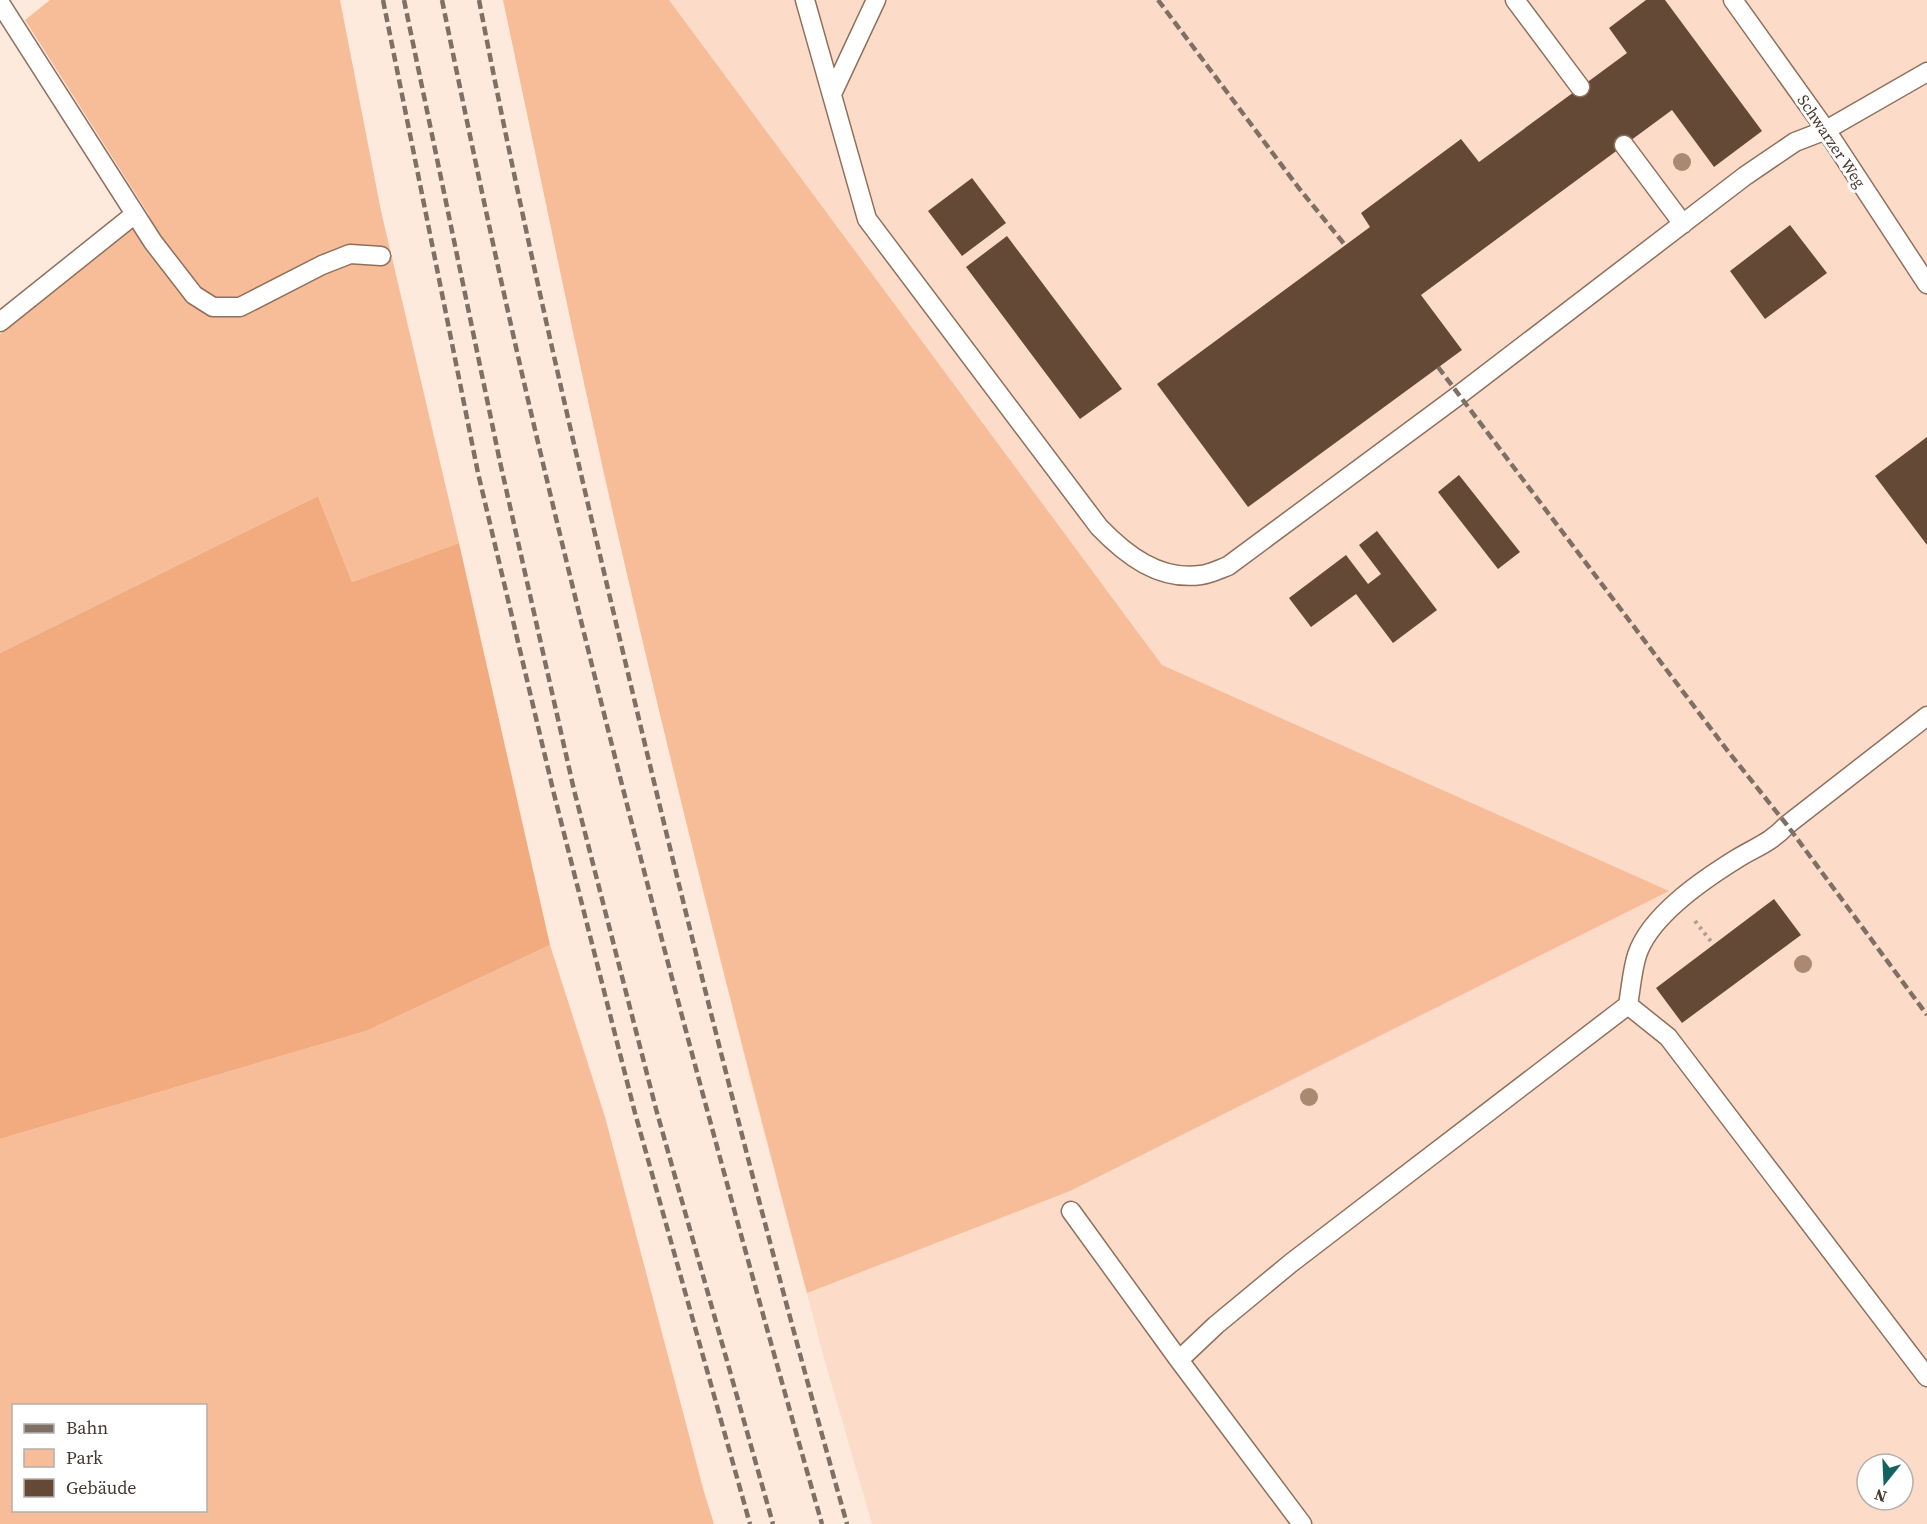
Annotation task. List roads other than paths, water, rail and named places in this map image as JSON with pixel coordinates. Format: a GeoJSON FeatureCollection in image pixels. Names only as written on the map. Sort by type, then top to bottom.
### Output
{"type":"FeatureCollection","features":[{"type":"Feature","properties":{"kind":"lane"},"geometry":{"type":"LineString","coordinates":[[805,0],[867,219],[1099,527],[1121,550],[1145,565],[1172,575],[1202,575],[1228,566],[1459,395],[1745,176],[1796,142],[1826,130],[1927,72]]}},
{"type":"Feature","properties":{"kind":"lane"},"geometry":{"type":"LineString","coordinates":[[832,94],[876,0]]}},
{"type":"Feature","properties":{"kind":"lane"},"geometry":{"type":"LineString","coordinates":[[1515,0],[1580,87]]}},
{"type":"Feature","properties":{"kind":"lane","name":"Schwarzer Weg"},"geometry":{"type":"LineString","coordinates":[[1733,0],[1826,130],[1927,284]]}},
{"type":"Feature","properties":{"kind":"lane"},"geometry":{"type":"LineString","coordinates":[[0,3],[153,242],[194,295],[213,307],[240,307],[322,265],[350,254],[381,256]]}},
{"type":"Feature","properties":{"kind":"lane"},"geometry":{"type":"LineString","coordinates":[[1624,145],[1683,224]]}},
{"type":"Feature","properties":{"kind":"lane"},"geometry":{"type":"LineString","coordinates":[[0,322],[135,214]]}},
{"type":"Feature","properties":{"kind":"lane"},"geometry":{"type":"LineString","coordinates":[[1179,1360],[1216,1325],[1291,1263],[1628,1005],[1637,954],[1655,923],[1678,900],[1738,858],[1774,839],[1787,825],[1927,717]]}},
{"type":"Feature","properties":{"kind":"lane"},"geometry":{"type":"LineString","coordinates":[[1628,1005],[1668,1037],[1927,1377]]}},
{"type":"Feature","properties":{"kind":"lane"},"geometry":{"type":"LineString","coordinates":[[1071,1211],[1302,1524]]}},
{"type":"Feature","properties":{"kind":"railway"},"geometry":{"type":"LineString","coordinates":[[383,0],[478,473],[554,794],[635,1113],[750,1524]]}},
{"type":"Feature","properties":{"kind":"railway"},"geometry":{"type":"LineString","coordinates":[[404,0],[500,462],[574,790],[656,1109],[773,1524]]}},
{"type":"Feature","properties":{"kind":"railway"},"geometry":{"type":"LineString","coordinates":[[442,0],[515,342],[573,589],[711,1125],[822,1524]]}},
{"type":"Feature","properties":{"kind":"railway"},"geometry":{"type":"LineString","coordinates":[[479,0],[549,335],[653,777],[760,1205],[847,1524]]}},
{"type":"Feature","properties":{"kind":"railway"},"geometry":{"type":"LineString","coordinates":[[1158,0],[1298,187],[1345,245]]}},
{"type":"Feature","properties":{"kind":"railway"},"geometry":{"type":"LineString","coordinates":[[1438,367],[1727,750],[1787,825],[1927,1015]]}}]}
